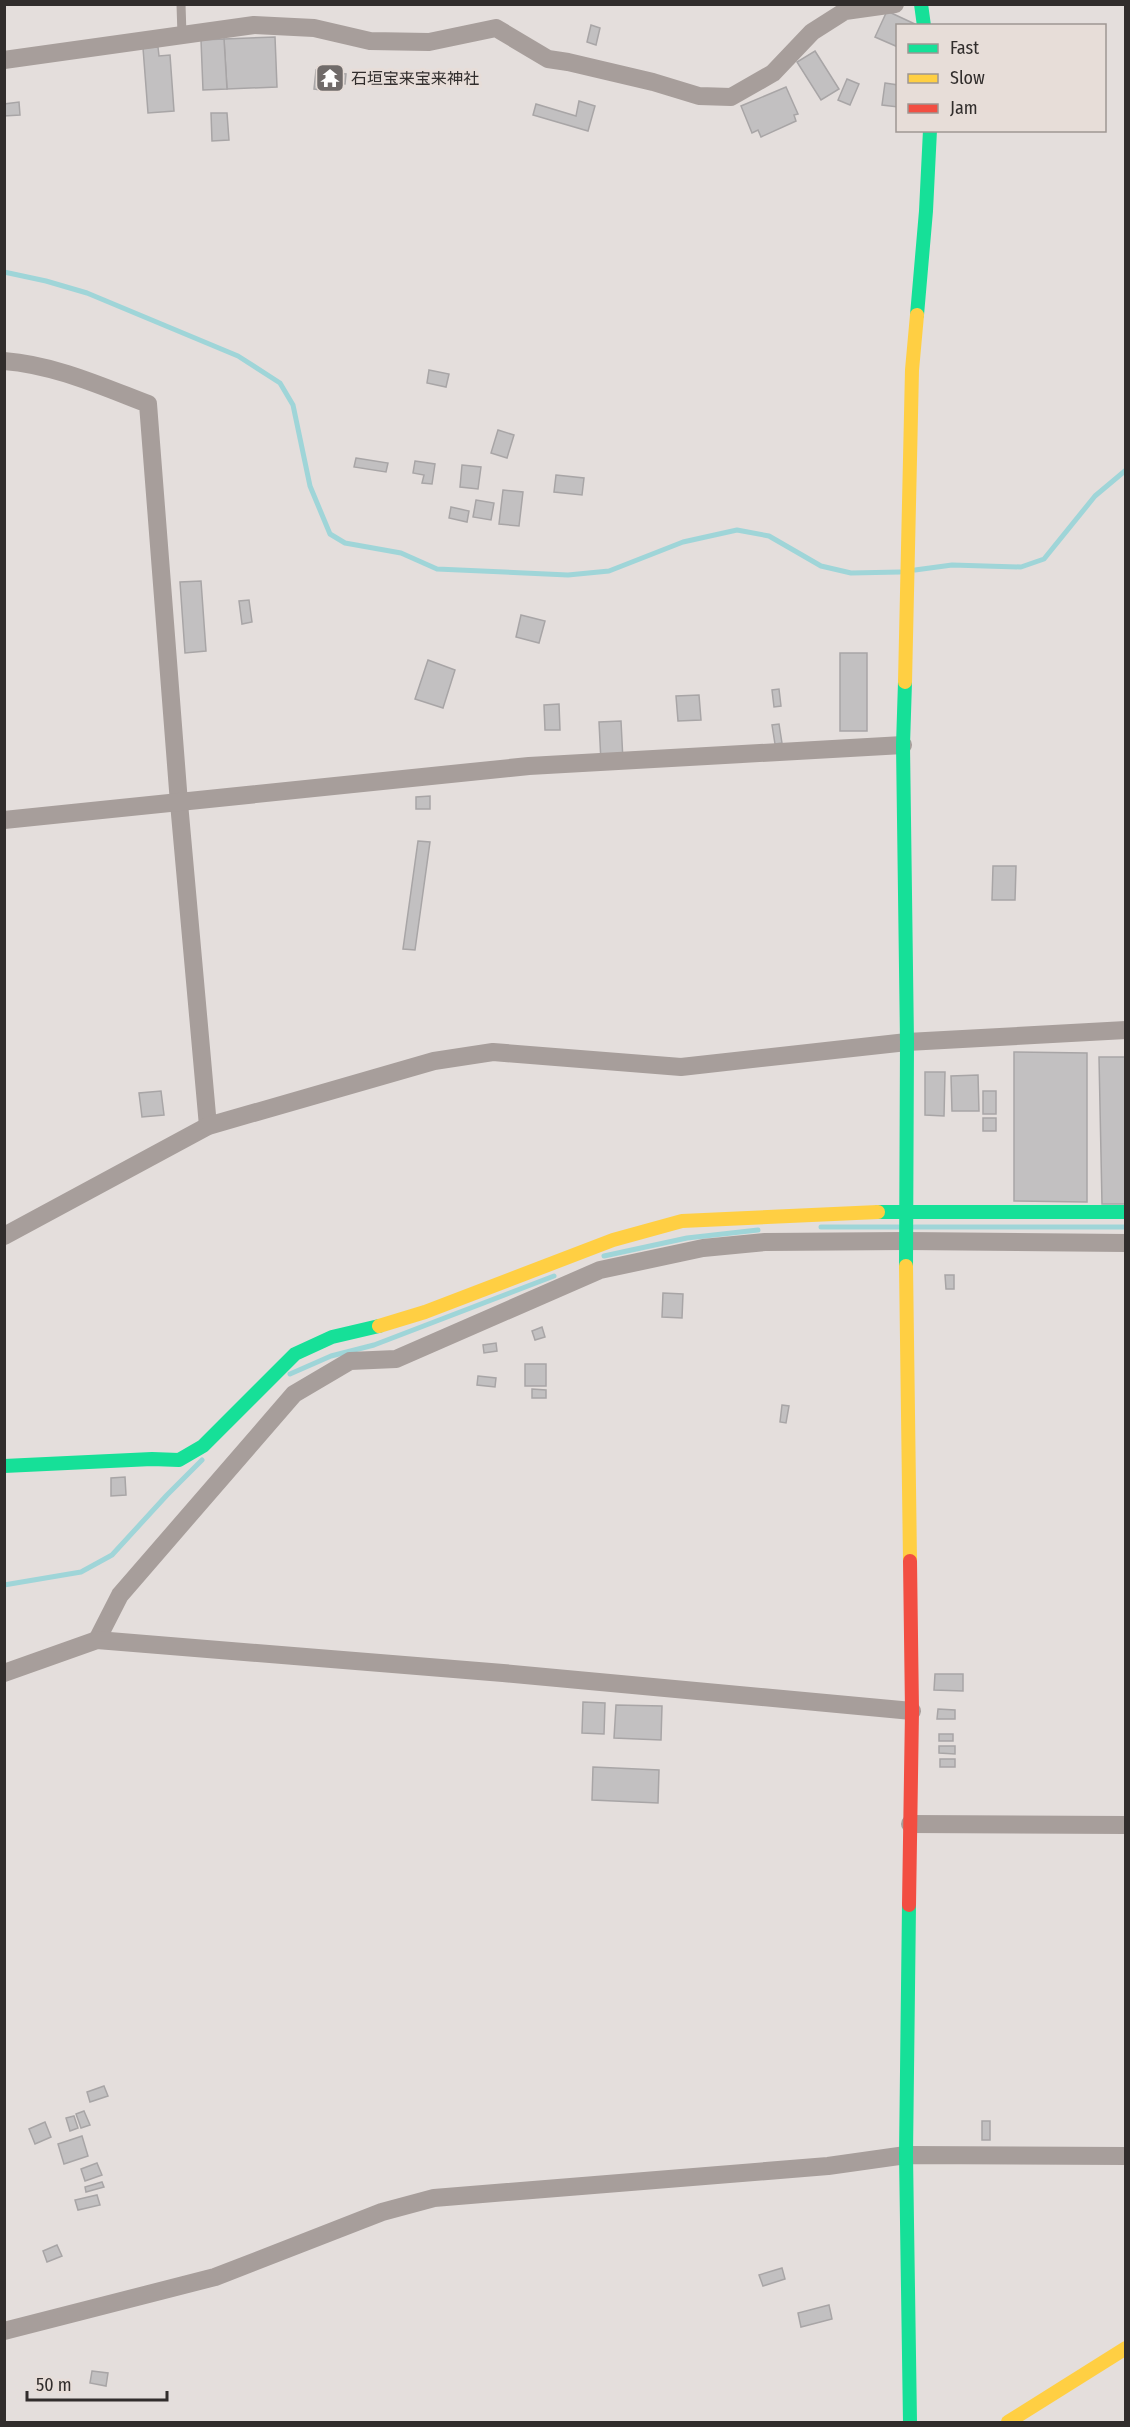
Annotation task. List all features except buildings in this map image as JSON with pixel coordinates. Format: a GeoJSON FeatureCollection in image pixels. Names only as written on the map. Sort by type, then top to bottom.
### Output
{"type":"FeatureCollection","features":[{"type":"Feature","properties":{"kind":"street"},"geometry":{"type":"LineString","coordinates":[[4,60],[254,25],[314,28],[370,41],[429,42],[496,28],[548,59],[653,82],[699,96],[731,97],[773,73],[812,32],[845,11],[895,4]]}},
{"type":"Feature","properties":{"kind":"street"},"geometry":{"type":"LineString","coordinates":[[921,4],[924,24]]}},
{"type":"Feature","properties":{"kind":"street"},"geometry":{"type":"LineString","coordinates":[[910,2422],[906,2155],[912,1711],[903,745],[912,370],[926,211],[930,132]]}},
{"type":"Feature","properties":{"kind":"street"},"geometry":{"type":"LineString","coordinates":[[4,361],[27,363],[73,375],[148,404],[179,803],[208,1126]]}},
{"type":"Feature","properties":{"kind":"street"},"geometry":{"type":"LineString","coordinates":[[4,820],[529,766],[903,745]]}},
{"type":"Feature","properties":{"kind":"street"},"geometry":{"type":"LineString","coordinates":[[4,1236],[208,1126],[434,1061],[493,1052],[681,1067],[907,1042],[1125,1030]]}},
{"type":"Feature","properties":{"kind":"street"},"geometry":{"type":"LineString","coordinates":[[4,1466],[152,1459],[179,1460],[203,1446],[295,1354],[332,1337],[425,1312],[613,1240],[682,1221],[907,1211],[1125,1212]]}},
{"type":"Feature","properties":{"kind":"street"},"geometry":{"type":"LineString","coordinates":[[97,1640],[120,1595],[294,1394],[350,1361],[396,1359],[600,1270],[703,1248],[765,1242],[1125,1243]]}},
{"type":"Feature","properties":{"kind":"street"},"geometry":{"type":"LineString","coordinates":[[4,1673],[97,1640],[491,1672],[912,1711]]}},
{"type":"Feature","properties":{"kind":"street"},"geometry":{"type":"LineString","coordinates":[[910,1824],[1125,1825]]}},
{"type":"Feature","properties":{"kind":"street"},"geometry":{"type":"LineString","coordinates":[[4,2331],[215,2277],[382,2212],[434,2198],[828,2166],[906,2155],[1125,2156]]}},
{"type":"Feature","properties":{"kind":"street"},"geometry":{"type":"LineString","coordinates":[[1008,2422],[1125,2348]]}},
{"type":"Feature","properties":{"kind":"lane"},"geometry":{"type":"LineString","coordinates":[[181,4],[182,35]]}},
{"type":"Feature","properties":{"kind":"waterway"},"geometry":{"type":"LineString","coordinates":[[4,272],[87,293],[238,356],[280,383],[293,405],[310,486],[330,534],[345,543],[401,553],[437,569],[568,575],[609,571],[683,542],[737,530],[769,536],[821,566],[851,573],[900,572]]}},
{"type":"Feature","properties":{"kind":"waterway"},"geometry":{"type":"LineString","coordinates":[[915,570],[952,565],[1021,567],[1044,559],[1095,496],[1126,470]]}},
{"type":"Feature","properties":{"kind":"waterway"},"geometry":{"type":"LineString","coordinates":[[821,1227],[899,1227]]}},
{"type":"Feature","properties":{"kind":"waterway"},"geometry":{"type":"LineString","coordinates":[[914,1227],[1126,1227]]}},
{"type":"Feature","properties":{"kind":"waterway"},"geometry":{"type":"LineString","coordinates":[[604,1256],[687,1238],[758,1230]]}},
{"type":"Feature","properties":{"kind":"waterway"},"geometry":{"type":"LineString","coordinates":[[290,1374],[331,1356],[374,1345],[554,1276]]}},
{"type":"Feature","properties":{"kind":"waterway"},"geometry":{"type":"LineString","coordinates":[[4,1585],[81,1572],[112,1555],[202,1460]]}},
{"type":"Feature","properties":{"kind":"traffic: fast"},"geometry":{"type":"LineString","coordinates":[[921,4],[924,24]]}},
{"type":"Feature","properties":{"kind":"traffic: fast"},"geometry":{"type":"LineString","coordinates":[[917,315],[930,132]]}},
{"type":"Feature","properties":{"kind":"traffic: fast"},"geometry":{"type":"LineString","coordinates":[[905,682],[903,745],[907,1042],[906,1266]]}},
{"type":"Feature","properties":{"kind":"traffic: fast"},"geometry":{"type":"LineString","coordinates":[[878,1212],[1126,1212]]}},
{"type":"Feature","properties":{"kind":"traffic: fast"},"geometry":{"type":"LineString","coordinates":[[4,1466],[152,1459],[179,1460],[203,1446],[295,1354],[332,1337],[379,1326]]}},
{"type":"Feature","properties":{"kind":"traffic: fast"},"geometry":{"type":"LineString","coordinates":[[909,1905],[906,2155],[910,2422]]}},
{"type":"Feature","properties":{"kind":"traffic: slow"},"geometry":{"type":"LineString","coordinates":[[905,682],[912,370],[917,315]]}},
{"type":"Feature","properties":{"kind":"traffic: slow"},"geometry":{"type":"LineString","coordinates":[[379,1326],[425,1312],[613,1240],[682,1221],[878,1212]]}},
{"type":"Feature","properties":{"kind":"traffic: slow"},"geometry":{"type":"LineString","coordinates":[[906,1266],[910,1561]]}},
{"type":"Feature","properties":{"kind":"traffic: slow"},"geometry":{"type":"LineString","coordinates":[[1008,2422],[1126,2348]]}},
{"type":"Feature","properties":{"kind":"traffic: jam"},"geometry":{"type":"LineString","coordinates":[[909,1905],[912,1711],[910,1561]]}},
{"type":"Feature","properties":{"kind":"place","name":"石垣宝来宝来神社"},"geometry":{"type":"Point","coordinates":[330,78]}}]}
